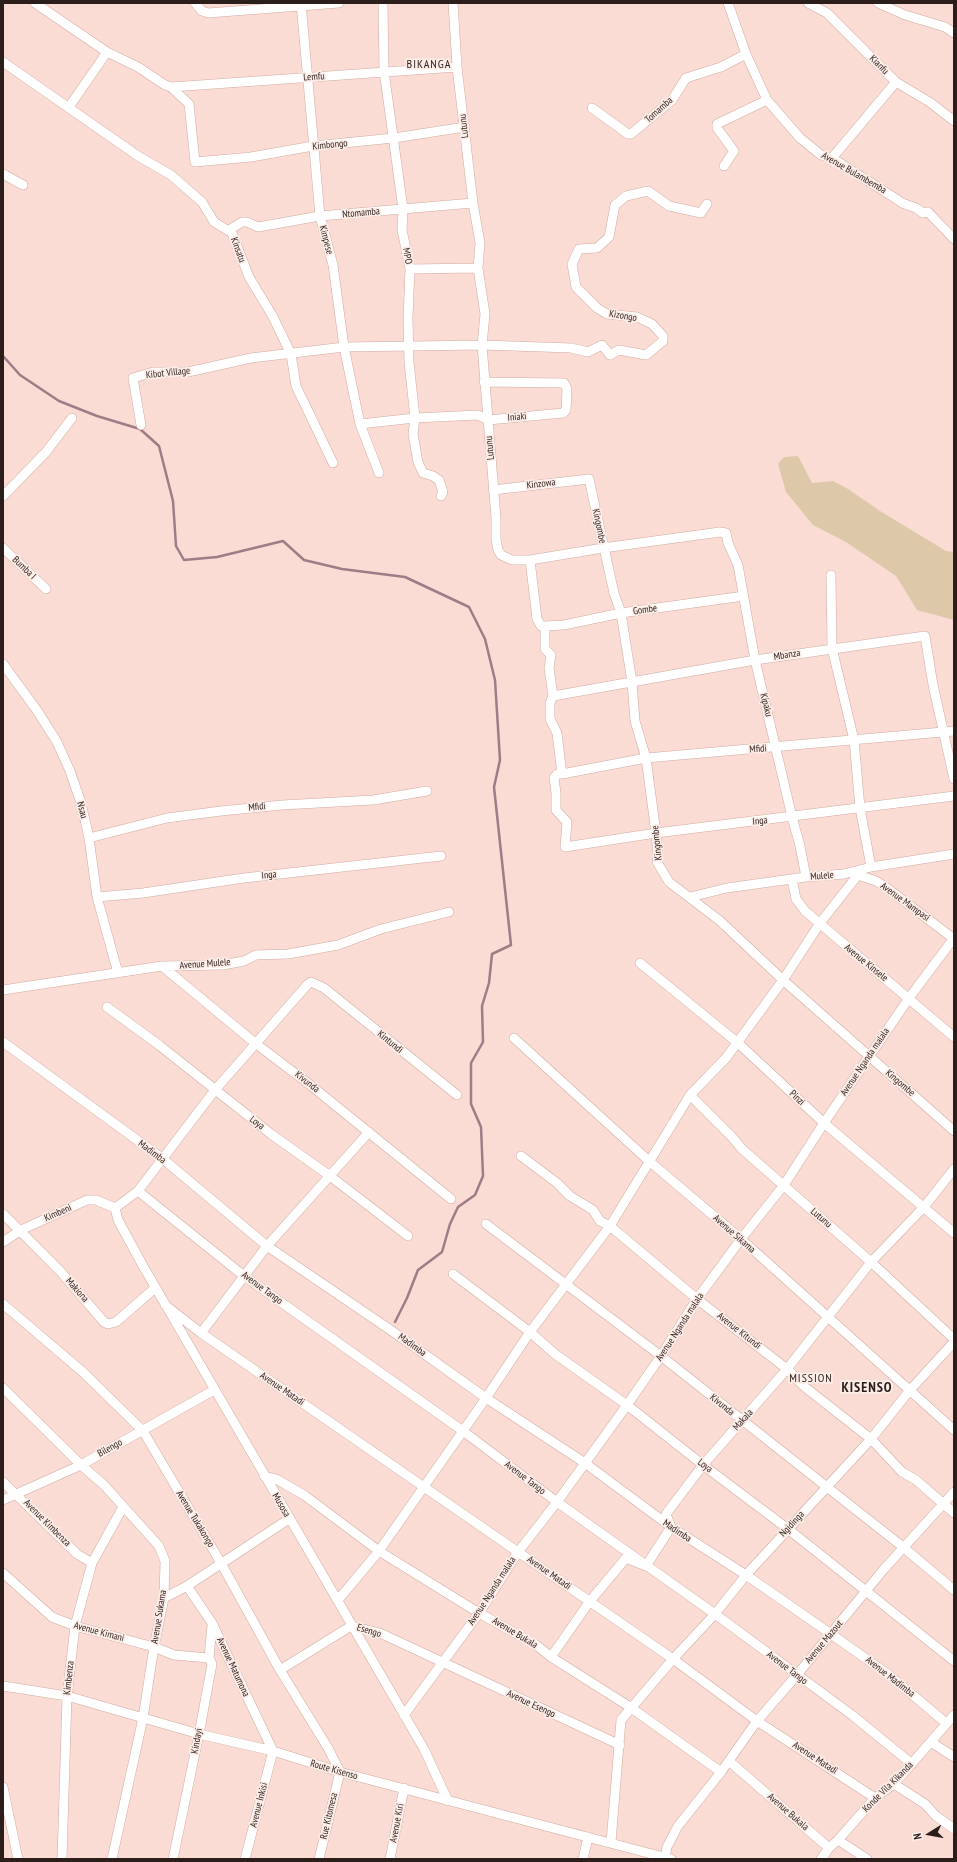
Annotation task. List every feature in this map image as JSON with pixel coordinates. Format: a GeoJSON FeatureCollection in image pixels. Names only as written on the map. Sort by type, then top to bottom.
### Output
{"type":"FeatureCollection","features":[{"type":"Feature","properties":{"kind":"street"},"geometry":{"type":"LineString","coordinates":[[35,3],[46,6],[107,52],[138,67],[165,85],[171,87]]}},
{"type":"Feature","properties":{"kind":"street"},"geometry":{"type":"LineString","coordinates":[[195,3],[202,11],[208,13],[339,3]]}},
{"type":"Feature","properties":{"kind":"street","name":"MPO"},"geometry":{"type":"LineString","coordinates":[[383,3],[384,71],[403,209],[402,230],[410,269],[408,318],[410,346],[409,362],[415,418],[413,434],[418,462],[423,473],[433,476],[439,480],[443,492],[441,496]]}},
{"type":"Feature","properties":{"kind":"street","name":"Lutunu"},"geometry":{"type":"LineString","coordinates":[[453,3],[457,67],[473,203],[480,243],[478,268],[485,314],[482,345],[484,382],[498,550],[501,555],[507,558],[530,560],[603,548],[720,532],[726,533]]}},
{"type":"Feature","properties":{"kind":"street","name":"Avenue Bulambemba"},"geometry":{"type":"LineString","coordinates":[[728,3],[746,54],[767,100],[800,138],[821,155],[832,158],[902,203],[923,213],[928,212],[954,239]]}},
{"type":"Feature","properties":{"kind":"street","name":"Kianfu"},"geometry":{"type":"LineString","coordinates":[[808,3],[827,13],[896,82],[931,103],[954,121]]}},
{"type":"Feature","properties":{"kind":"street"},"geometry":{"type":"LineString","coordinates":[[878,3],[906,15],[945,27],[954,33]]}},
{"type":"Feature","properties":{"kind":"street","name":"Kimpese"},"geometry":{"type":"LineString","coordinates":[[301,5],[320,216],[332,264],[344,347],[360,424],[379,473]]}},
{"type":"Feature","properties":{"kind":"street"},"geometry":{"type":"LineString","coordinates":[[69,107],[107,52]]}},
{"type":"Feature","properties":{"kind":"street","name":"Tomamba"},"geometry":{"type":"LineString","coordinates":[[592,108],[628,134],[631,134],[672,100],[686,78],[721,67],[746,54]]}},
{"type":"Feature","properties":{"kind":"street","name":"Kinsatu"},"geometry":{"type":"LineString","coordinates":[[3,62],[138,156],[171,175],[202,202],[214,222],[232,233],[249,277],[272,315],[291,354],[296,386],[333,463]]}},
{"type":"Feature","properties":{"kind":"street","name":"Lemfu"},"geometry":{"type":"LineString","coordinates":[[171,87],[457,67]]}},
{"type":"Feature","properties":{"kind":"street"},"geometry":{"type":"LineString","coordinates":[[832,158],[896,82]]}},
{"type":"Feature","properties":{"kind":"street","name":"Kimbongo"},"geometry":{"type":"LineString","coordinates":[[171,87],[190,104],[195,162],[251,157],[313,146],[394,138],[464,127]]}},
{"type":"Feature","properties":{"kind":"street"},"geometry":{"type":"LineString","coordinates":[[724,166],[734,151],[717,128],[717,124],[767,100]]}},
{"type":"Feature","properties":{"kind":"street"},"geometry":{"type":"LineString","coordinates":[[3,174],[23,185]]}},
{"type":"Feature","properties":{"kind":"street","name":"Kizongo"},"geometry":{"type":"LineString","coordinates":[[482,345],[571,348],[588,352],[602,345],[610,354],[619,350],[646,355],[663,341],[663,336],[652,324],[637,317],[607,314],[597,308],[576,288],[572,264],[579,248],[597,248],[609,237],[615,205],[626,196],[648,191],[669,206],[701,213],[707,204]]}},
{"type":"Feature","properties":{"kind":"street","name":"Ntomamba"},"geometry":{"type":"LineString","coordinates":[[229,230],[242,222],[248,222],[258,227],[320,216],[473,203]]}},
{"type":"Feature","properties":{"kind":"street"},"geometry":{"type":"LineString","coordinates":[[410,269],[478,268]]}},
{"type":"Feature","properties":{"kind":"street"},"geometry":{"type":"LineString","coordinates":[[291,354],[344,347],[482,345]]}},
{"type":"Feature","properties":{"kind":"street","name":"Kibot Village"},"geometry":{"type":"LineString","coordinates":[[141,425],[133,378],[153,372],[188,372],[251,358],[291,354]]}},
{"type":"Feature","properties":{"kind":"street","name":"Iniaki"},"geometry":{"type":"LineString","coordinates":[[360,424],[415,418],[478,415],[488,420],[565,413],[567,389],[566,385],[561,382],[484,382]]}},
{"type":"Feature","properties":{"kind":"street"},"geometry":{"type":"LineString","coordinates":[[3,496],[46,452],[72,418]]}},
{"type":"Feature","properties":{"kind":"street","name":"Kinzowa"},"geometry":{"type":"LineString","coordinates":[[493,490],[589,479]]}},
{"type":"Feature","properties":{"kind":"street","name":"Kingombe"},"geometry":{"type":"LineString","coordinates":[[589,479],[603,548],[614,593],[621,613],[632,682],[635,721],[646,758],[656,832],[657,862],[669,882],[719,920],[783,980],[954,1130]]}},
{"type":"Feature","properties":{"kind":"street","name":"Kipaku"},"geometry":{"type":"LineString","coordinates":[[726,533],[728,544],[738,565],[754,660],[800,846],[806,877]]}},
{"type":"Feature","properties":{"kind":"street","name":"Bumba I"},"geometry":{"type":"LineString","coordinates":[[3,548],[46,589]]}},
{"type":"Feature","properties":{"kind":"street"},"geometry":{"type":"LineString","coordinates":[[530,560],[536,620],[541,626],[545,626],[545,649],[551,655],[549,673],[553,696],[550,703],[550,719],[557,733],[562,774]]}},
{"type":"Feature","properties":{"kind":"street"},"geometry":{"type":"LineString","coordinates":[[831,575],[832,648],[854,740],[860,808],[871,867]]}},
{"type":"Feature","properties":{"kind":"street","name":"Gombe"},"geometry":{"type":"LineString","coordinates":[[545,626],[564,625],[621,613],[744,596]]}},
{"type":"Feature","properties":{"kind":"street","name":"Mbanza"},"geometry":{"type":"LineString","coordinates":[[553,696],[754,660],[925,636],[943,732]]}},
{"type":"Feature","properties":{"kind":"street","name":"Nsau"},"geometry":{"type":"LineString","coordinates":[[3,664],[36,709],[57,742],[81,803],[89,838],[97,897],[118,973]]}},
{"type":"Feature","properties":{"kind":"street","name":"Mfidi"},"geometry":{"type":"LineString","coordinates":[[562,774],[646,758],[776,748],[954,731]]}},
{"type":"Feature","properties":{"kind":"street"},"geometry":{"type":"LineString","coordinates":[[943,732],[954,779]]}},
{"type":"Feature","properties":{"kind":"street","name":"Inga"},"geometry":{"type":"LineString","coordinates":[[562,774],[557,774],[554,778],[556,810],[567,822],[565,847],[656,832],[792,817],[954,796]]}},
{"type":"Feature","properties":{"kind":"street","name":"Mfidi"},"geometry":{"type":"LineString","coordinates":[[89,838],[167,818],[282,805],[373,800],[427,791]]}},
{"type":"Feature","properties":{"kind":"street","name":"Mulele"},"geometry":{"type":"LineString","coordinates":[[690,897],[727,888],[806,877],[854,874],[871,867],[954,854]]}},
{"type":"Feature","properties":{"kind":"street","name":"Inga"},"geometry":{"type":"LineString","coordinates":[[97,897],[143,893],[244,878],[441,856]]}},
{"type":"Feature","properties":{"kind":"street"},"geometry":{"type":"LineString","coordinates":[[338,1600],[379,1552],[530,1332],[567,1285],[610,1226],[690,1095],[714,1072],[738,1043],[783,980],[854,874]]}},
{"type":"Feature","properties":{"kind":"street","name":"Avenue Mampasi"},"geometry":{"type":"LineString","coordinates":[[854,874],[876,881],[887,888],[954,939]]}},
{"type":"Feature","properties":{"kind":"street","name":"Avenue Kinsele"},"geometry":{"type":"LineString","coordinates":[[792,879],[793,891],[798,902],[820,924],[954,1037]]}},
{"type":"Feature","properties":{"kind":"street","name":"Avenue Mulele"},"geometry":{"type":"LineString","coordinates":[[3,990],[162,966],[223,965],[244,960],[256,955],[281,955],[338,945],[381,928],[449,912]]}},
{"type":"Feature","properties":{"kind":"street","name":"Avenue Nganda malala"},"geometry":{"type":"LineString","coordinates":[[404,1715],[479,1613],[518,1552],[557,1502],[627,1405],[661,1356],[697,1299],[741,1239],[784,1185],[824,1123],[909,998],[954,939]]}},
{"type":"Feature","properties":{"kind":"street","name":"Pinzi"},"geometry":{"type":"LineString","coordinates":[[640,963],[738,1043],[824,1123],[954,1233]]}},
{"type":"Feature","properties":{"kind":"street","name":"Kivunda"},"geometry":{"type":"LineString","coordinates":[[162,966],[255,1043],[369,1132],[451,1199]]}},
{"type":"Feature","properties":{"kind":"street","name":"Kintundi"},"geometry":{"type":"LineString","coordinates":[[255,1043],[309,983],[324,988],[457,1095]]}},
{"type":"Feature","properties":{"kind":"street","name":"Loya"},"geometry":{"type":"LineString","coordinates":[[107,1007],[271,1134],[330,1176],[408,1236]]}},
{"type":"Feature","properties":{"kind":"street","name":"Avenue Sikama"},"geometry":{"type":"LineString","coordinates":[[514,1038],[649,1162],[741,1239],[954,1430]]}},
{"type":"Feature","properties":{"kind":"street","name":"Madimba"},"geometry":{"type":"LineString","coordinates":[[3,1042],[162,1159],[267,1246],[392,1331],[486,1398],[585,1463],[671,1527],[746,1575],[831,1634]]}},
{"type":"Feature","properties":{"kind":"street"},"geometry":{"type":"LineString","coordinates":[[115,1208],[138,1191],[215,1090],[255,1043]]}},
{"type":"Feature","properties":{"kind":"street","name":"Lutunu"},"geometry":{"type":"LineString","coordinates":[[690,1095],[742,1149],[871,1262],[954,1339]]}},
{"type":"Feature","properties":{"kind":"street"},"geometry":{"type":"LineString","coordinates":[[201,1333],[267,1246],[369,1132]]}},
{"type":"Feature","properties":{"kind":"street","name":"Avenue Kitundi"},"geometry":{"type":"LineString","coordinates":[[521,1156],[557,1182],[570,1196],[593,1210],[600,1221],[610,1226],[697,1299],[787,1369],[806,1388],[870,1439],[902,1472],[916,1480],[954,1513]]}},
{"type":"Feature","properties":{"kind":"street","name":"Makala"},"geometry":{"type":"LineString","coordinates":[[671,1527],[666,1514],[702,1465],[787,1369],[829,1318],[871,1262],[924,1207],[954,1169]]}},
{"type":"Feature","properties":{"kind":"street","name":"Avenue Tango"},"geometry":{"type":"LineString","coordinates":[[138,1191],[244,1276],[463,1431],[557,1502],[715,1614],[796,1676],[852,1715],[912,1764]]}},
{"type":"Feature","properties":{"kind":"street","name":"Kimbeni"},"geometry":{"type":"LineString","coordinates":[[3,1242],[21,1230],[87,1200],[96,1200],[115,1208]]}},
{"type":"Feature","properties":{"kind":"street","name":"Musosa"},"geometry":{"type":"LineString","coordinates":[[115,1208],[118,1220],[155,1288],[424,1749],[448,1801]]}},
{"type":"Feature","properties":{"kind":"street","name":"Makiona"},"geometry":{"type":"LineString","coordinates":[[3,1214],[21,1230],[60,1271],[104,1322],[108,1324],[116,1322],[155,1288]]}},
{"type":"Feature","properties":{"kind":"street","name":"Kivunda"},"geometry":{"type":"LineString","coordinates":[[486,1224],[661,1356],[903,1547],[954,1590]]}},
{"type":"Feature","properties":{"kind":"street","name":"Loya"},"geometry":{"type":"LineString","coordinates":[[453,1274],[530,1332],[554,1354],[627,1405],[702,1465],[788,1528],[954,1661]]}},
{"type":"Feature","properties":{"kind":"street","name":"Avenue Tukakongo"},"geometry":{"type":"LineString","coordinates":[[3,1304],[84,1373],[143,1430],[221,1564],[280,1670],[328,1748],[340,1772]]}},
{"type":"Feature","properties":{"kind":"street","name":"Avenue Matadi"},"geometry":{"type":"LineString","coordinates":[[165,1305],[201,1333],[331,1422],[423,1488],[590,1601],[757,1720],[875,1798]]}},
{"type":"Feature","properties":{"kind":"street","name":"Ngidinga"},"geometry":{"type":"LineString","coordinates":[[611,1842],[621,1720],[630,1707],[715,1614],[746,1575],[870,1439],[910,1390],[954,1342]]}},
{"type":"Feature","properties":{"kind":"street","name":"Avenue Sukama"},"geometry":{"type":"LineString","coordinates":[[3,1388],[81,1465],[104,1485],[159,1546],[165,1561],[164,1598],[154,1647],[143,1718],[112,1859]]}},
{"type":"Feature","properties":{"kind":"street","name":"Bilengo"},"geometry":{"type":"LineString","coordinates":[[3,1500],[81,1465],[214,1390]]}},
{"type":"Feature","properties":{"kind":"street","name":"Avenue Bukala"},"geometry":{"type":"LineString","coordinates":[[264,1476],[276,1479],[289,1488],[304,1495],[379,1552],[479,1613],[536,1645],[551,1657],[630,1707],[721,1772]]}},
{"type":"Feature","properties":{"kind":"street","name":"Avenue Kimbenza"},"geometry":{"type":"LineString","coordinates":[[3,1482],[17,1493],[77,1554],[92,1563]]}},
{"type":"Feature","properties":{"kind":"street","name":"Avenue Mazout"},"geometry":{"type":"LineString","coordinates":[[667,1858],[667,1847],[678,1826],[721,1772],[757,1720],[796,1676],[903,1547],[942,1503],[954,1492]]}},
{"type":"Feature","properties":{"kind":"street","name":"Kimbenza"},"geometry":{"type":"LineString","coordinates":[[62,1859],[67,1696],[75,1626],[92,1563],[123,1507]]}},
{"type":"Feature","properties":{"kind":"street"},"geometry":{"type":"LineString","coordinates":[[164,1598],[187,1586],[289,1519]]}},
{"type":"Feature","properties":{"kind":"street"},"geometry":{"type":"LineString","coordinates":[[551,1657],[590,1601],[626,1558],[646,1566],[671,1527]]}},
{"type":"Feature","properties":{"kind":"street","name":"Avenue Kimani"},"geometry":{"type":"LineString","coordinates":[[3,1573],[52,1617],[75,1626],[154,1647],[174,1655],[210,1658]]}},
{"type":"Feature","properties":{"kind":"street","name":"Avenue Matumona"},"geometry":{"type":"LineString","coordinates":[[187,1586],[212,1623],[273,1751]]}},
{"type":"Feature","properties":{"kind":"street","name":"Kindayi"},"geometry":{"type":"LineString","coordinates":[[173,1859],[212,1664],[210,1658],[212,1623]]}},
{"type":"Feature","properties":{"kind":"street","name":"Esengo"},"geometry":{"type":"LineString","coordinates":[[280,1670],[351,1626],[380,1633],[442,1663]]}},
{"type":"Feature","properties":{"kind":"street","name":"Avenue Madimba"},"geometry":{"type":"LineString","coordinates":[[831,1634],[888,1675],[946,1723]]}},
{"type":"Feature","properties":{"kind":"street","name":"Avenue Esengo"},"geometry":{"type":"LineString","coordinates":[[442,1663],[620,1745]]}},
{"type":"Feature","properties":{"kind":"street","name":"Route Kisenso"},"geometry":{"type":"LineString","coordinates":[[3,1686],[67,1696],[199,1734],[273,1751],[340,1772],[448,1801],[611,1842],[635,1854],[667,1858]]}},
{"type":"Feature","properties":{"kind":"street","name":"Konde Vila Kikanda"},"geometry":{"type":"LineString","coordinates":[[821,1859],[829,1848],[838,1840],[875,1798],[894,1784],[954,1715]]}},
{"type":"Feature","properties":{"kind":"street"},"geometry":{"type":"LineString","coordinates":[[931,1742],[954,1757]]}},
{"type":"Feature","properties":{"kind":"street","name":"Avenue Inkisi"},"geometry":{"type":"LineString","coordinates":[[246,1859],[273,1751]]}},
{"type":"Feature","properties":{"kind":"street","name":"Avenue Bukala"},"geometry":{"type":"LineString","coordinates":[[729,1760],[829,1848]]}},
{"type":"Feature","properties":{"kind":"street","name":"Rue Kitomesa"},"geometry":{"type":"LineString","coordinates":[[319,1859],[340,1772]]}},
{"type":"Feature","properties":{"kind":"street"},"geometry":{"type":"LineString","coordinates":[[894,1784],[925,1804],[936,1816],[954,1829]]}},
{"type":"Feature","properties":{"kind":"street"},"geometry":{"type":"LineString","coordinates":[[3,1788],[18,1859]]}},
{"type":"Feature","properties":{"kind":"street","name":"Avenue Kiri"},"geometry":{"type":"LineString","coordinates":[[390,1859],[404,1788]]}},
{"type":"Feature","properties":{"kind":"street"},"geometry":{"type":"LineString","coordinates":[[583,1859],[588,1837]]}},
{"type":"Feature","properties":{"kind":"street"},"geometry":{"type":"LineString","coordinates":[[838,1840],[867,1859]]}},
{"type":"Feature","properties":{"kind":"shaded area"},"geometry":{"type":"Polygon","coordinates":[[[798,456],[812,483],[833,481],[946,551],[954,552],[954,620],[917,610],[896,576],[846,542],[813,525],[786,492],[778,464],[784,457],[798,456]]]}},
{"type":"Feature","properties":{"kind":"waterway"},"geometry":{"type":"LineString","coordinates":[[3,356],[20,375],[59,401],[97,416],[140,429],[159,446],[173,501],[176,546],[184,560],[217,557],[283,541],[304,560],[342,569],[405,577],[469,607],[485,639],[495,680],[500,760],[494,787],[511,945],[492,954],[489,983],[482,1006],[483,1042],[471,1063],[471,1104],[481,1127],[483,1176],[475,1195],[458,1207],[450,1224],[442,1252],[418,1270],[407,1298],[395,1322]]}},
{"type":"Feature","properties":{"kind":"district","name":"BIKANGA"},"geometry":{"type":"Point","coordinates":[429,65]}},
{"type":"Feature","properties":{"kind":"district","name":"MISSION"},"geometry":{"type":"Point","coordinates":[811,1379]}},
{"type":"Feature","properties":{"kind":"district","name":"KISENSO"},"geometry":{"type":"Point","coordinates":[867,1388]}}]}
